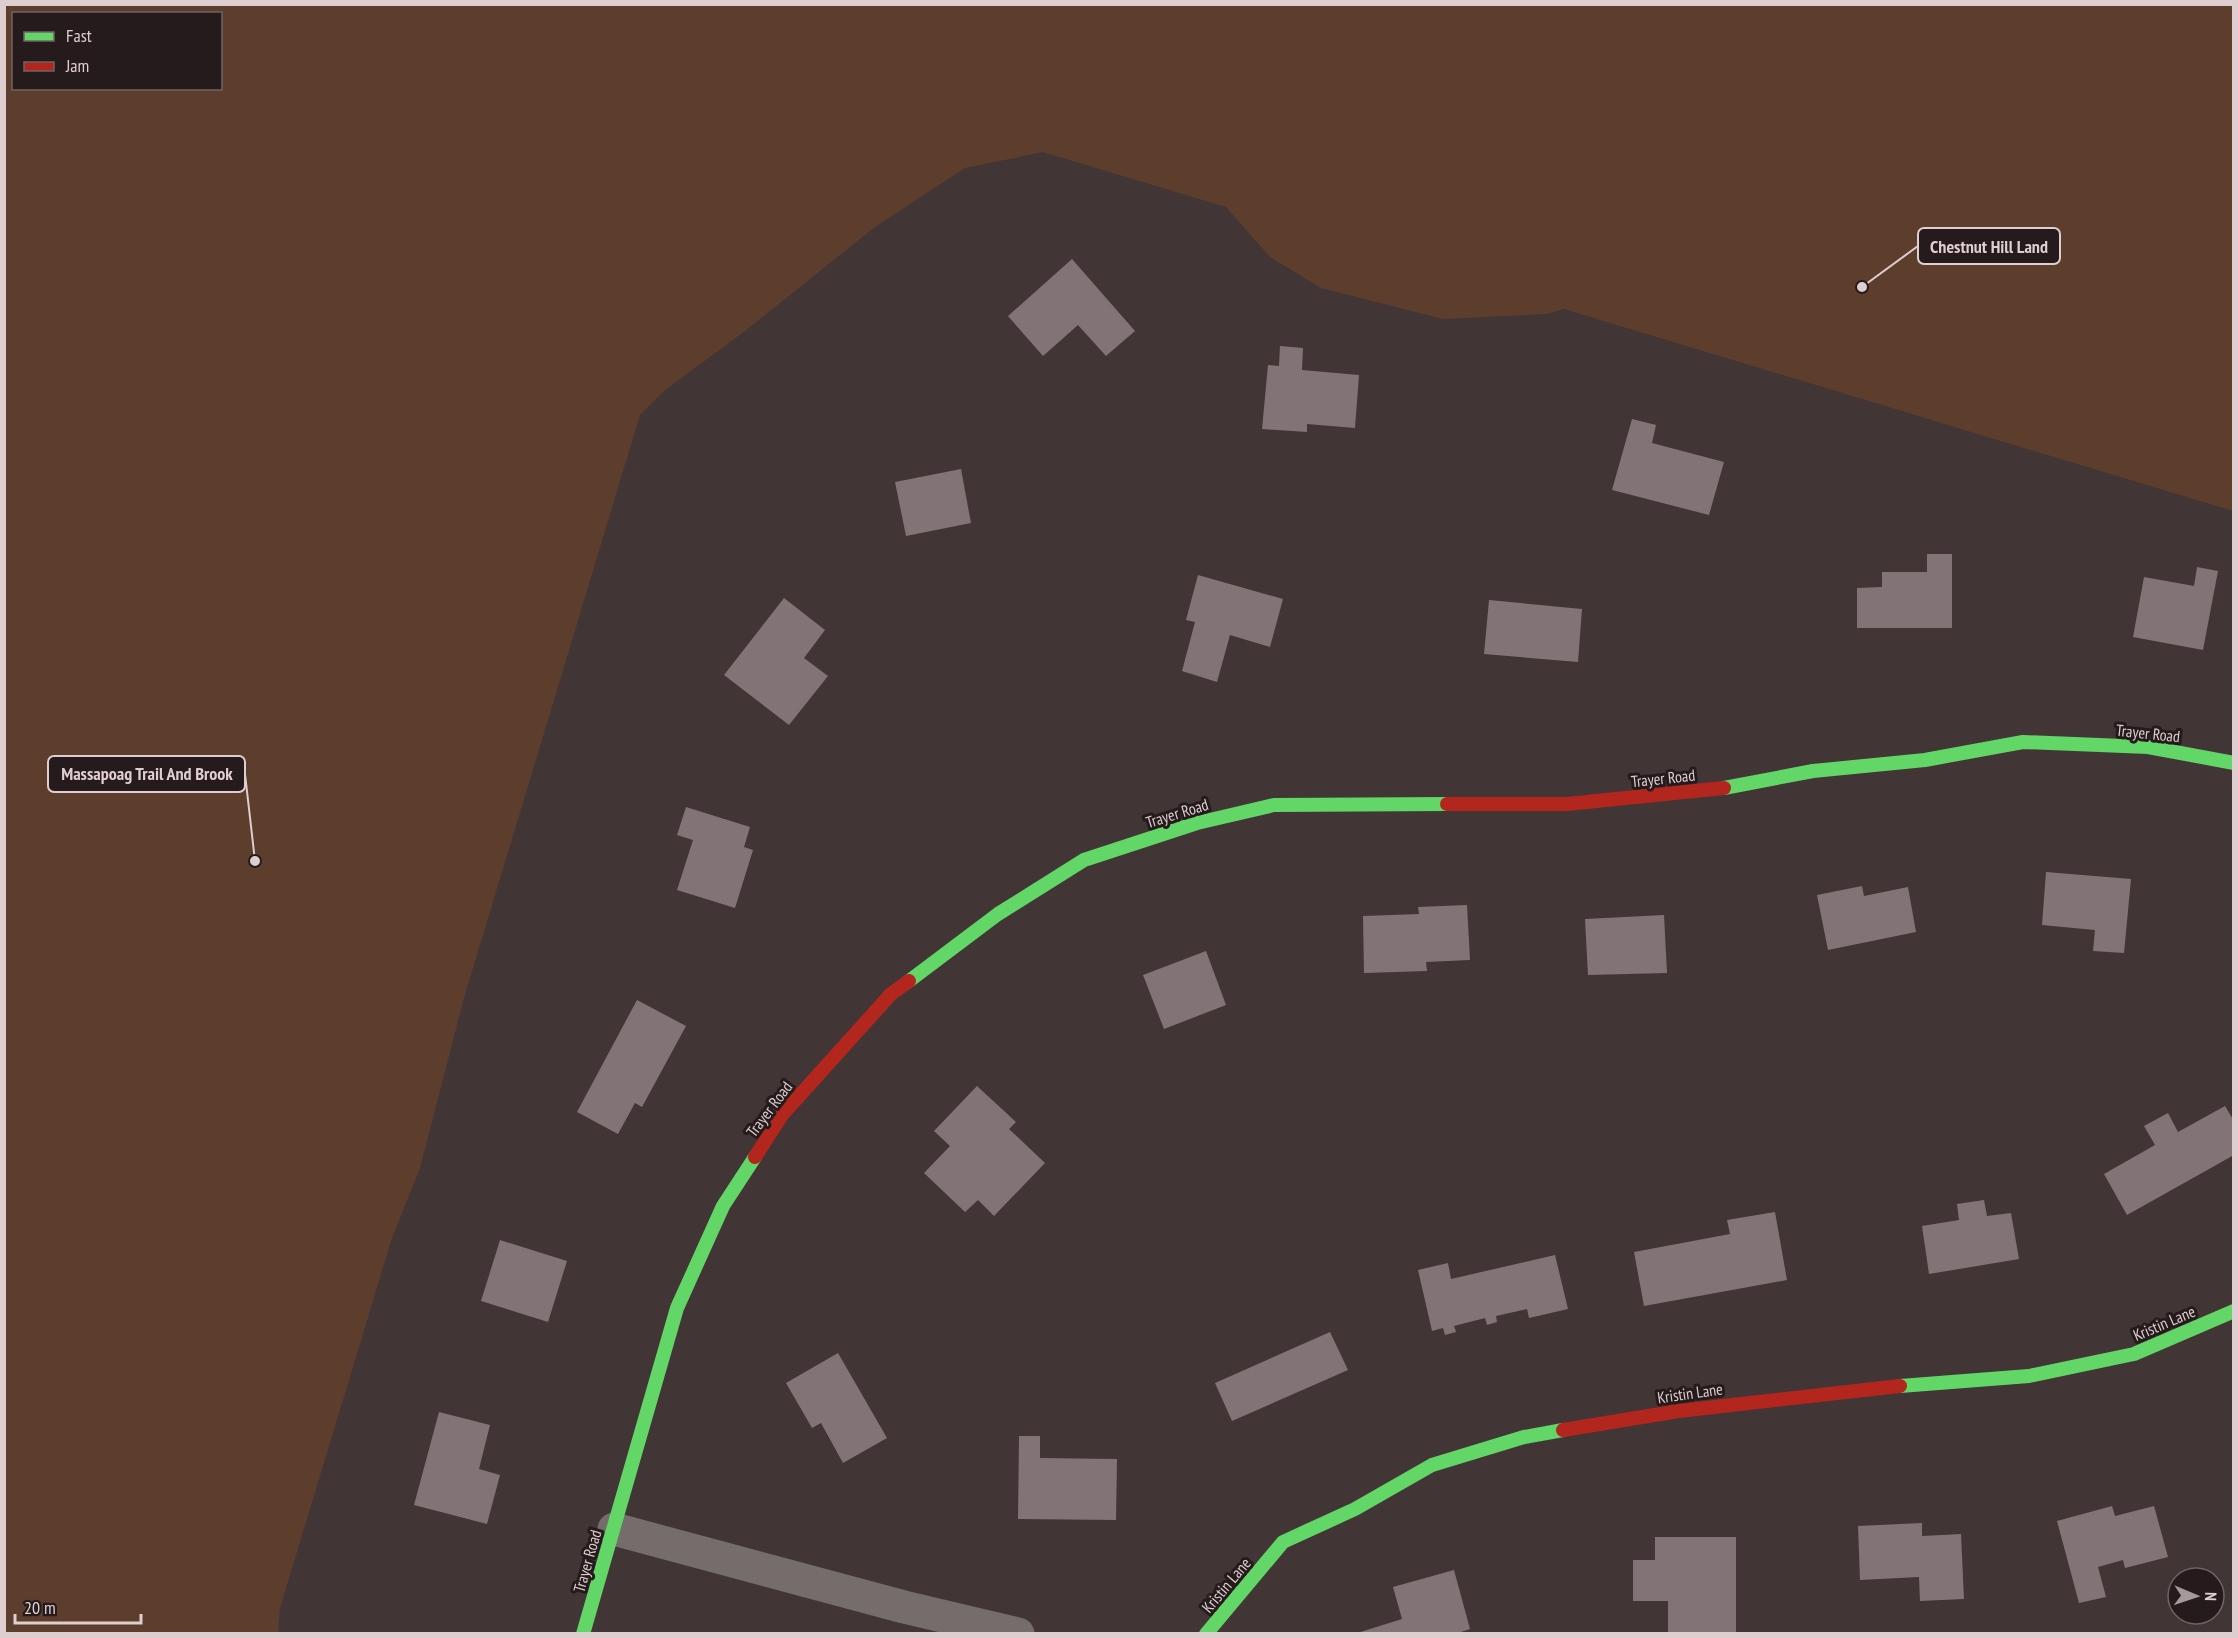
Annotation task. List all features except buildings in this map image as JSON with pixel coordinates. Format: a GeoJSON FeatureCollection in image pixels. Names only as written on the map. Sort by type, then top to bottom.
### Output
{"type":"FeatureCollection","features":[{"type":"Feature","properties":{"kind":"street","name":"Trayer Road"},"geometry":{"type":"LineString","coordinates":[[583,1634],[677,1308],[723,1206],[782,1115],[891,994],[998,914],[1084,860],[1197,823],[1274,805],[1567,804],[1721,789],[1812,771],[1925,760],[2023,742],[2148,747],[2234,762]]}},
{"type":"Feature","properties":{"kind":"street","name":"Kristin Lane"},"geometry":{"type":"LineString","coordinates":[[1206,1634],[1283,1542],[1355,1509],[1432,1465],[1524,1437],[1678,1411],[1882,1387],[2029,1376],[2134,1354],[2234,1311]]}},
{"type":"Feature","properties":{"kind":"street"},"geometry":{"type":"LineString","coordinates":[[614,1529],[904,1607],[1018,1634]]}},
{"type":"Feature","properties":{"kind":"shaded area"},"geometry":{"type":"Polygon","coordinates":[[[5,4],[2233,5],[2233,511],[1564,309],[1546,314],[1443,319],[1321,288],[1270,257],[1226,207],[1043,152],[965,168],[875,227],[745,331],[665,390],[640,415],[464,998],[420,1168],[392,1238],[280,1608],[278,1633],[5,1633],[5,4]]]}},
{"type":"Feature","properties":{"kind":"traffic: fast"},"geometry":{"type":"LineString","coordinates":[[1724,788],[1813,771],[1925,760],[2023,742],[2148,747],[2234,763]]}},
{"type":"Feature","properties":{"kind":"traffic: fast"},"geometry":{"type":"LineString","coordinates":[[909,981],[998,914],[1084,860],[1197,823],[1274,805],[1447,804]]}},
{"type":"Feature","properties":{"kind":"traffic: fast"},"geometry":{"type":"LineString","coordinates":[[583,1634],[677,1308],[723,1206],[755,1157]]}},
{"type":"Feature","properties":{"kind":"traffic: fast"},"geometry":{"type":"LineString","coordinates":[[1900,1386],[2029,1376],[2134,1354],[2234,1311]]}},
{"type":"Feature","properties":{"kind":"traffic: fast"},"geometry":{"type":"LineString","coordinates":[[1206,1634],[1283,1542],[1355,1509],[1432,1465],[1524,1437],[1563,1430]]}},
{"type":"Feature","properties":{"kind":"traffic: jam"},"geometry":{"type":"LineString","coordinates":[[1447,804],[1567,804],[1724,788]]}},
{"type":"Feature","properties":{"kind":"traffic: jam"},"geometry":{"type":"LineString","coordinates":[[755,1157],[782,1115],[891,994],[909,981]]}},
{"type":"Feature","properties":{"kind":"traffic: jam"},"geometry":{"type":"LineString","coordinates":[[1563,1430],[1679,1411],[1900,1386]]}},
{"type":"Feature","properties":{"kind":"place","name":"Chestnut Hill Land"},"geometry":{"type":"Point","coordinates":[1862,287]}},
{"type":"Feature","properties":{"kind":"place","name":"Massapoag Trail And Brook"},"geometry":{"type":"Point","coordinates":[255,861]}}]}
